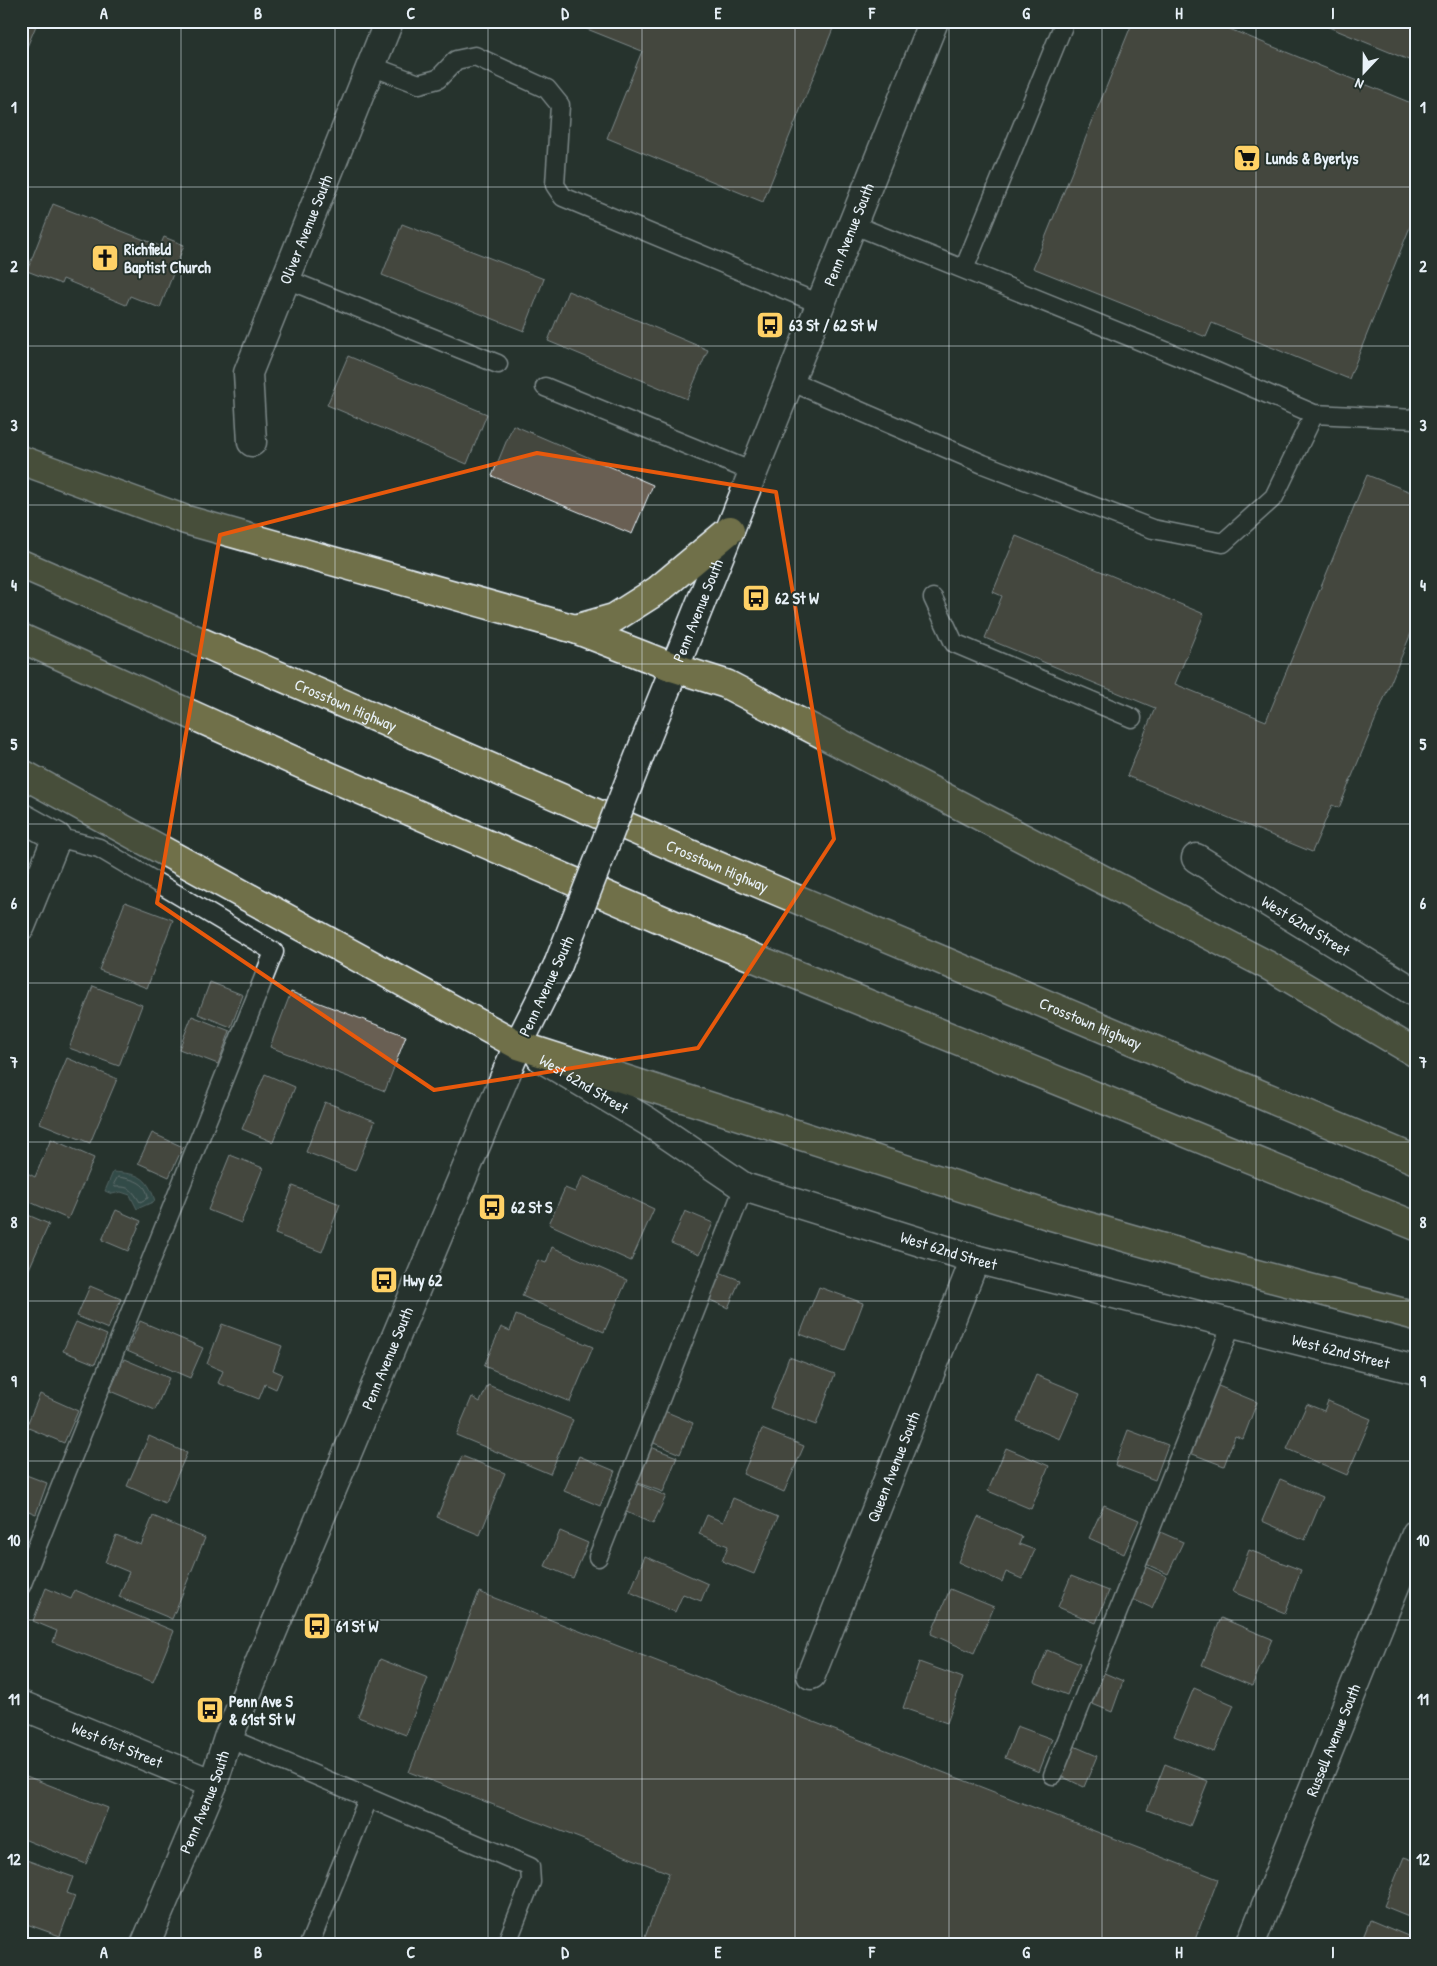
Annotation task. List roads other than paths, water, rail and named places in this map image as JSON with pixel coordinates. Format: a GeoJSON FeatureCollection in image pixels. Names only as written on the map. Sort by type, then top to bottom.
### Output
{"type":"FeatureCollection","features":[{"type":"Feature","properties":{"kind":"highway"},"geometry":{"type":"LineString","coordinates":[[21,460],[186,520],[575,629],[675,668],[726,684],[1269,966],[1416,1053]]}},
{"type":"Feature","properties":{"kind":"highway"},"geometry":{"type":"LineString","coordinates":[[575,629],[614,618],[658,590],[730,530]]}},
{"type":"Feature","properties":{"kind":"highway","name":"Crosstown Highway"},"geometry":{"type":"LineString","coordinates":[[21,564],[726,869],[1416,1160]]}},
{"type":"Feature","properties":{"kind":"highway"},"geometry":{"type":"LineString","coordinates":[[21,638],[310,768],[698,935],[1416,1226]]}},
{"type":"Feature","properties":{"kind":"highway"},"geometry":{"type":"LineString","coordinates":[[21,773],[518,1045],[1046,1214],[1222,1265],[1416,1316]]}},
{"type":"Feature","properties":{"kind":"street","name":"Oliver Avenue South"},"geometry":{"type":"LineString","coordinates":[[252,442],[248,373],[389,21]]}},
{"type":"Feature","properties":{"kind":"street","name":"Penn Avenue South"},"geometry":{"type":"LineString","coordinates":[[145,1945],[213,1784],[228,1738],[518,1045],[558,965],[644,744],[934,21]]}},
{"type":"Feature","properties":{"kind":"street"},"geometry":{"type":"LineString","coordinates":[[21,817],[57,837],[21,926]]}},
{"type":"Feature","properties":{"kind":"street","name":"West 62nd Street"},"geometry":{"type":"LineString","coordinates":[[1196,858],[1416,993]]}},
{"type":"Feature","properties":{"kind":"street","name":"West 62nd Street"},"geometry":{"type":"LineString","coordinates":[[518,1045],[647,1121],[744,1187],[976,1259],[1416,1370]]}},
{"type":"Feature","properties":{"kind":"street","name":"Queen Avenue South"},"geometry":{"type":"LineString","coordinates":[[811,1675],[976,1259]]}},
{"type":"Feature","properties":{"kind":"street","name":"Russell Avenue South"},"geometry":{"type":"LineString","coordinates":[[1250,1945],[1416,1534]]}},
{"type":"Feature","properties":{"kind":"street","name":"West 61st Street"},"geometry":{"type":"LineString","coordinates":[[21,1705],[213,1784]]}},
{"type":"Feature","properties":{"kind":"lane"},"geometry":{"type":"LineString","coordinates":[[964,268],[1065,21]]}},
{"type":"Feature","properties":{"kind":"lane"},"geometry":{"type":"LineString","coordinates":[[371,66],[419,84],[438,79],[456,60],[475,56],[547,88],[560,105],[555,185],[563,197],[820,304]]}},
{"type":"Feature","properties":{"kind":"lane"},"geometry":{"type":"LineString","coordinates":[[852,224],[964,268],[1314,414],[1414,419],[1416,416]]}},
{"type":"Feature","properties":{"kind":"lane"},"geometry":{"type":"LineString","coordinates":[[286,280],[498,364]]}},
{"type":"Feature","properties":{"kind":"lane"},"geometry":{"type":"LineString","coordinates":[[790,381],[983,464],[1153,530],[1223,543],[1274,497],[1314,414]]}},
{"type":"Feature","properties":{"kind":"lane"},"geometry":{"type":"LineString","coordinates":[[545,387],[753,472]]}},
{"type":"Feature","properties":{"kind":"lane"},"geometry":{"type":"LineString","coordinates":[[933,598],[954,643],[1132,718]]}},
{"type":"Feature","properties":{"kind":"lane"},"geometry":{"type":"LineString","coordinates":[[21,1586],[274,952],[99,848],[57,837]]}},
{"type":"Feature","properties":{"kind":"lane"},"geometry":{"type":"LineString","coordinates":[[598,1557],[744,1187]]}},
{"type":"Feature","properties":{"kind":"lane"},"geometry":{"type":"LineString","coordinates":[[1053,1774],[1232,1324]]}},
{"type":"Feature","properties":{"kind":"lane"},"geometry":{"type":"LineString","coordinates":[[228,1738],[530,1868],[531,1882],[506,1945]]}},
{"type":"Feature","properties":{"kind":"lane"},"geometry":{"type":"LineString","coordinates":[[308,1945],[368,1799]]}},
{"type":"Feature","properties":{"kind":"water"},"geometry":{"type":"Polygon","coordinates":[[[113,1172],[135,1175],[145,1181],[155,1201],[137,1209],[130,1195],[121,1192],[112,1194],[105,1191],[113,1172]]]}},
{"type":"Feature","properties":{"kind":"place","name":"Lunds & Byerlys"},"geometry":{"type":"Point","coordinates":[1247,158]}},
{"type":"Feature","properties":{"kind":"place","name":"Richfield Baptist Church"},"geometry":{"type":"Point","coordinates":[105,258]}},
{"type":"Feature","properties":{"kind":"place","name":"63 St / 62 St W"},"geometry":{"type":"Point","coordinates":[770,325]}},
{"type":"Feature","properties":{"kind":"place","name":"62 St W"},"geometry":{"type":"Point","coordinates":[756,598]}},
{"type":"Feature","properties":{"kind":"place","name":"62 St S"},"geometry":{"type":"Point","coordinates":[492,1207]}},
{"type":"Feature","properties":{"kind":"place","name":"Hwy 62"},"geometry":{"type":"Point","coordinates":[384,1280]}},
{"type":"Feature","properties":{"kind":"place","name":"61 St W"},"geometry":{"type":"Point","coordinates":[317,1626]}},
{"type":"Feature","properties":{"kind":"place","name":"Penn Ave S & 61st St W"},"geometry":{"type":"Point","coordinates":[210,1710]}}]}
